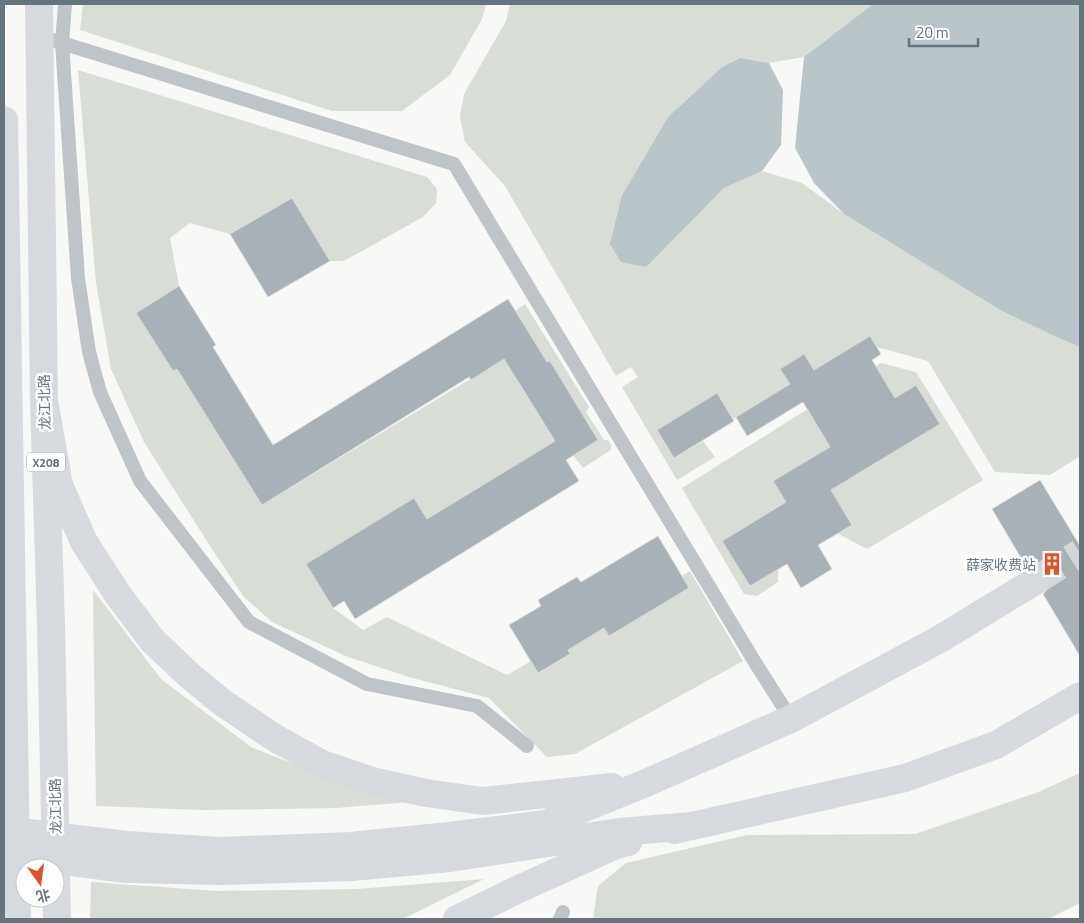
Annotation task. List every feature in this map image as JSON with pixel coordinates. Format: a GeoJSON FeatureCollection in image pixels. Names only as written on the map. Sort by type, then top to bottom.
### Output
{"type":"FeatureCollection","features":[{"type":"Feature","properties":{"kind":"main road","name":"龙江北路"},"geometry":{"type":"LineString","coordinates":[[38,4],[50,40],[44,401],[57,919]]}},
{"type":"Feature","properties":{"kind":"main road"},"geometry":{"type":"LineString","coordinates":[[4,120],[17,919]]}},
{"type":"Feature","properties":{"kind":"main road"},"geometry":{"type":"LineString","coordinates":[[44,401],[59,485],[84,542],[118,595],[153,641],[190,676],[223,703],[275,738],[322,764],[372,781],[426,793],[483,801],[646,783]]}},
{"type":"Feature","properties":{"kind":"main road"},"geometry":{"type":"LineString","coordinates":[[4,853],[126,857],[350,846],[544,824],[646,783],[792,719],[940,638],[1035,580]]}},
{"type":"Feature","properties":{"kind":"main road"},"geometry":{"type":"LineString","coordinates":[[457,919],[616,845],[905,778],[996,745],[1080,696]]}},
{"type":"Feature","properties":{"kind":"main road"},"geometry":{"type":"LineString","coordinates":[[4,830],[126,857],[222,871],[352,867],[450,858],[619,832],[692,826]]}},
{"type":"Feature","properties":{"kind":"lane"},"geometry":{"type":"LineString","coordinates":[[65,4],[50,40],[78,278],[89,352],[100,392],[140,481],[249,622],[367,684],[477,706],[527,746]]}},
{"type":"Feature","properties":{"kind":"lane"},"geometry":{"type":"LineString","coordinates":[[50,40],[454,164],[756,664],[792,719]]}},
{"type":"Feature","properties":{"kind":"shaded area"},"geometry":{"type":"Polygon","coordinates":[[[83,4],[486,4],[482,19],[450,75],[402,111],[332,111],[80,30],[83,4]]]}},
{"type":"Feature","properties":{"kind":"shaded area"},"geometry":{"type":"Polygon","coordinates":[[[510,4],[873,4],[804,57],[769,63],[740,58],[722,67],[668,117],[622,195],[690,221],[724,188],[762,171],[802,183],[844,214],[1000,310],[1080,347],[1080,456],[1050,475],[995,472],[928,361],[877,347],[870,336],[814,370],[804,354],[781,369],[790,384],[733,419],[717,393],[657,430],[674,458],[703,441],[715,457],[677,480],[622,387],[638,377],[631,367],[616,376],[505,186],[465,142],[460,117],[464,94],[506,21],[510,4]]]}},
{"type":"Feature","properties":{"kind":"shaded area"},"geometry":{"type":"Polygon","coordinates":[[[873,4],[1080,4],[1080,347],[1000,310],[844,214],[814,183],[795,148],[804,57],[873,4]]]}},
{"type":"Feature","properties":{"kind":"shaded area"},"geometry":{"type":"Polygon","coordinates":[[[740,58],[769,63],[783,90],[781,145],[762,171],[724,188],[646,267],[621,262],[610,244],[622,195],[668,117],[722,67],[740,58]]]}},
{"type":"Feature","properties":{"kind":"shaded area"},"geometry":{"type":"Polygon","coordinates":[[[78,70],[427,177],[437,189],[436,203],[423,217],[344,261],[330,261],[292,198],[230,234],[190,223],[170,238],[179,286],[137,313],[173,371],[178,368],[262,505],[533,341],[515,311],[525,304],[589,407],[586,412],[604,440],[608,440],[611,445],[611,450],[583,468],[573,455],[598,439],[549,361],[517,381],[555,441],[427,519],[414,498],[307,564],[333,608],[363,630],[387,617],[507,675],[531,661],[539,673],[570,654],[568,650],[604,628],[609,635],[689,588],[682,576],[690,571],[743,661],[575,754],[547,757],[489,698],[409,677],[348,657],[272,622],[243,596],[212,549],[144,442],[111,369],[96,283],[78,70]]]}},
{"type":"Feature","properties":{"kind":"shaded area"},"geometry":{"type":"Polygon","coordinates":[[[881,363],[916,372],[983,480],[867,549],[837,533],[852,524],[824,479],[850,479],[940,424],[895,398],[889,389],[820,431],[830,447],[774,481],[786,502],[722,541],[750,586],[778,569],[778,582],[757,596],[744,594],[682,488],[881,363]]]}},
{"type":"Feature","properties":{"kind":"shaded area"},"geometry":{"type":"Polygon","coordinates":[[[93,590],[161,679],[251,747],[339,782],[420,801],[337,808],[202,810],[96,806],[93,590]]]}},
{"type":"Feature","properties":{"kind":"shaded area"},"geometry":{"type":"Polygon","coordinates":[[[1080,773],[1080,903],[1048,919],[593,919],[598,886],[626,863],[747,835],[915,834],[1036,793],[1080,773]]]}},
{"type":"Feature","properties":{"kind":"shaded area"},"geometry":{"type":"Polygon","coordinates":[[[484,879],[403,919],[90,919],[91,882],[217,891],[357,889],[484,879]]]}},
{"type":"Feature","properties":{"kind":"building"},"geometry":{"type":"Polygon","coordinates":[[[292,198],[330,261],[268,297],[230,234],[292,198]]]}},
{"type":"Feature","properties":{"kind":"building"},"geometry":{"type":"Polygon","coordinates":[[[179,286],[216,345],[213,347],[273,445],[508,299],[547,362],[550,361],[598,440],[566,460],[579,481],[355,619],[344,601],[333,608],[306,564],[414,498],[427,519],[555,441],[504,359],[471,380],[469,377],[262,505],[177,369],[173,371],[136,313],[179,286]]]}},
{"type":"Feature","properties":{"kind":"building"},"geometry":{"type":"Polygon","coordinates":[[[870,336],[881,354],[872,360],[895,398],[916,385],[940,424],[831,490],[852,525],[818,545],[832,569],[801,588],[787,564],[750,586],[722,541],[786,502],[773,481],[830,447],[803,402],[747,436],[736,417],[790,384],[780,369],[804,354],[814,370],[870,336]]]}},
{"type":"Feature","properties":{"kind":"building"},"geometry":{"type":"Polygon","coordinates":[[[717,393],[734,421],[674,458],[657,430],[717,393]]]}},
{"type":"Feature","properties":{"kind":"building","name":"薛家收费站"},"geometry":{"type":"Polygon","coordinates":[[[1040,480],[1080,546],[1080,656],[1043,594],[1049,588],[1051,580],[1049,573],[1042,567],[1034,565],[1027,568],[992,509],[1040,480]]]}},
{"type":"Feature","properties":{"kind":"building"},"geometry":{"type":"Polygon","coordinates":[[[658,536],[689,588],[609,636],[604,628],[568,650],[570,654],[538,673],[509,625],[541,606],[538,600],[577,577],[581,582],[658,536]]]}},
{"type":"Feature","properties":{"kind":"tunnel"},"geometry":{"type":"LineString","coordinates":[[1035,581],[1080,553]]}},
{"type":"Feature","properties":{"kind":"place","name":"薛家收费站"},"geometry":{"type":"Point","coordinates":[1052,564]}}]}
